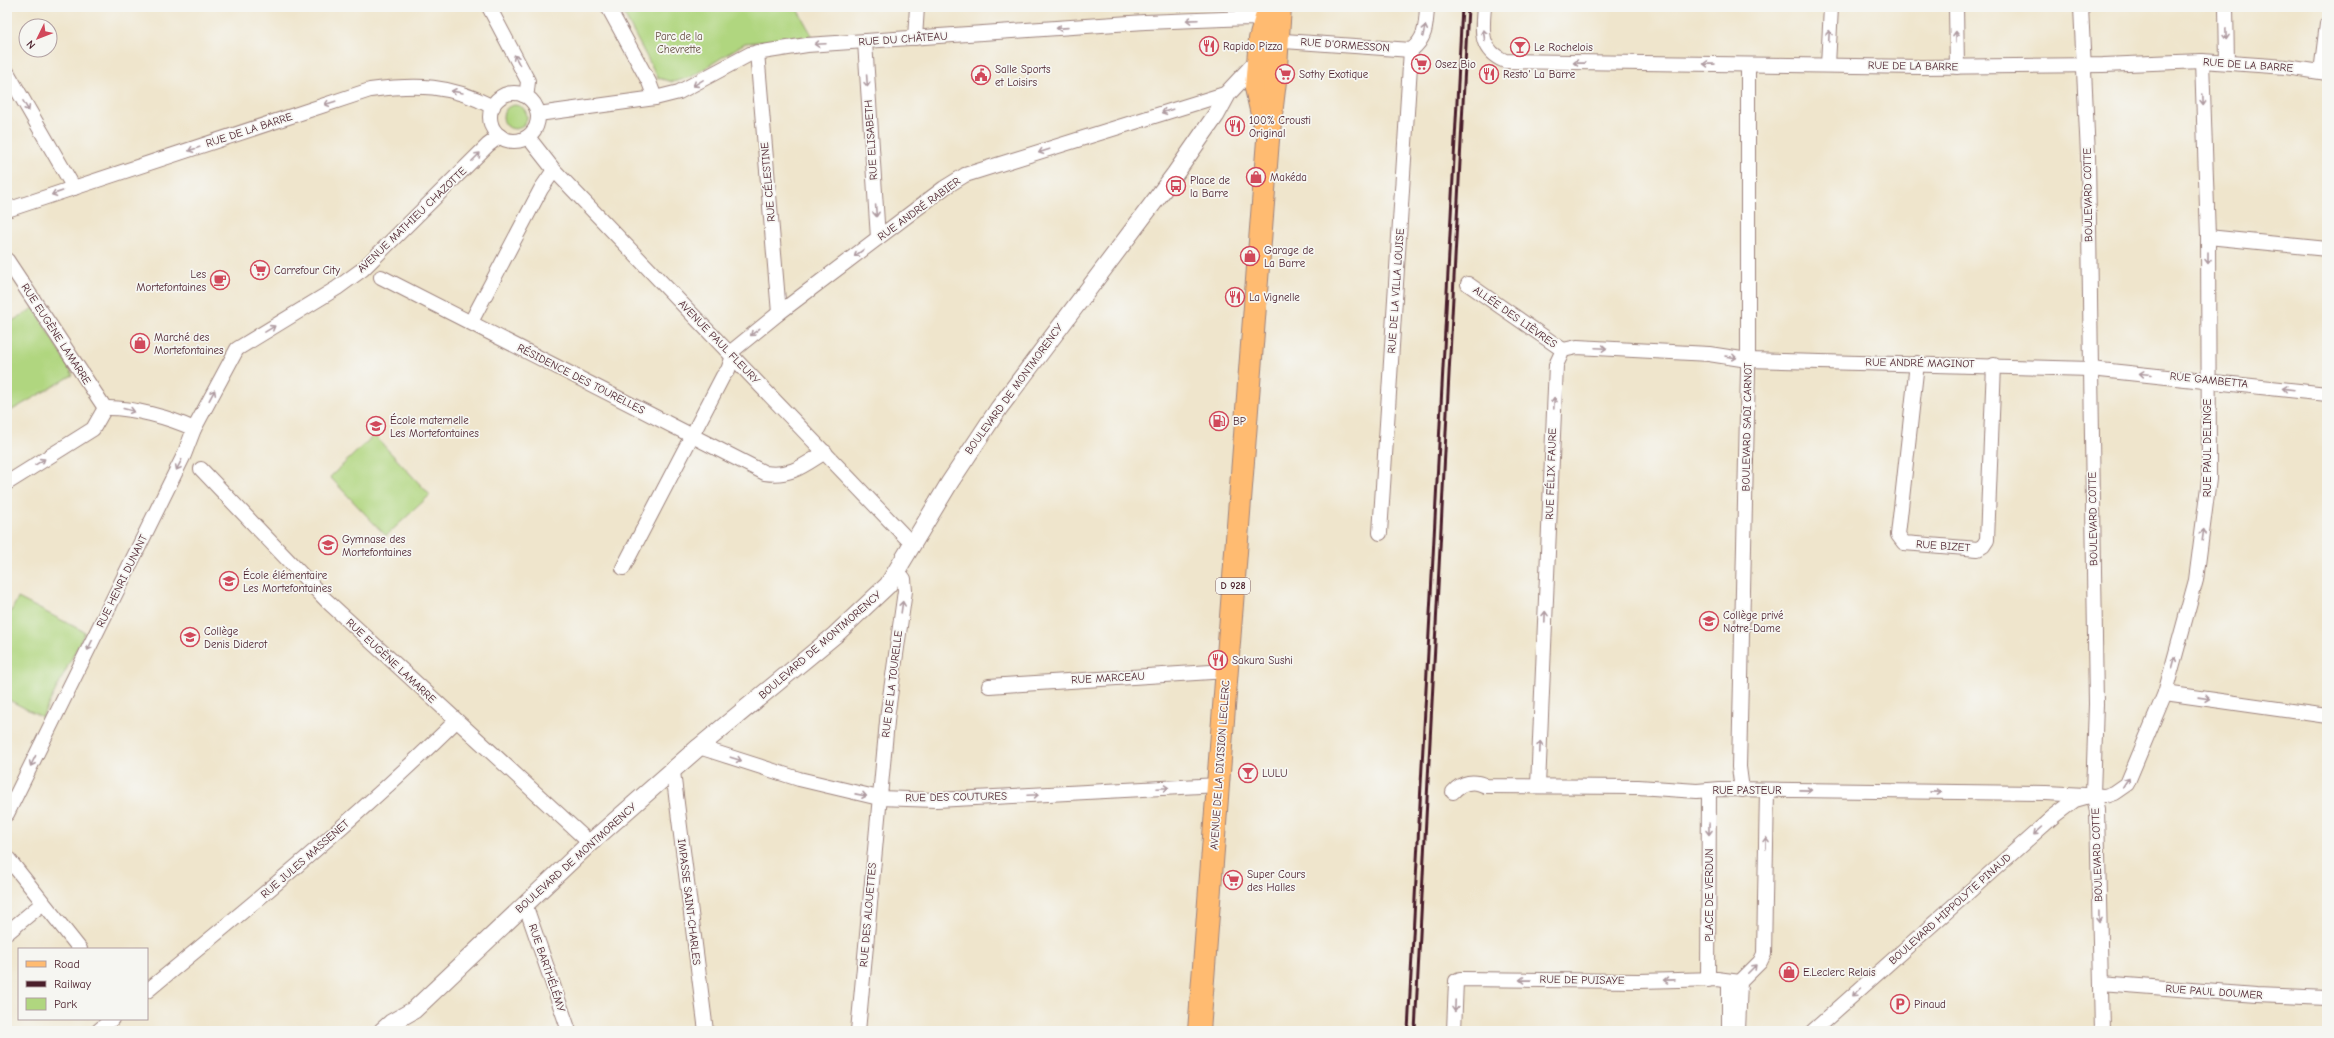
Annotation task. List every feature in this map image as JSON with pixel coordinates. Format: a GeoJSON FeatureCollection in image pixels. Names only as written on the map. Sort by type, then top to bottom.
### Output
{"type":"FeatureCollection","features":[{"type":"Feature","properties":{"kind":"main road","name":"AVENUE DE LA DIVISION LECLERC"},"geometry":{"type":"LineString","coordinates":[[1199,1031],[1268,140],[1259,90],[1257,62],[1272,23]]}},
{"type":"Feature","properties":{"kind":"main road","name":"AVENUE DE LA DIVISION LECLERC"},"geometry":{"type":"LineString","coordinates":[[1259,90],[1272,23]]}},
{"type":"Feature","properties":{"kind":"street"},"geometry":{"type":"LineString","coordinates":[[489,7],[528,81],[527,91],[523,95]]}},
{"type":"Feature","properties":{"kind":"street"},"geometry":{"type":"LineString","coordinates":[[608,7],[649,82],[655,98]]}},
{"type":"Feature","properties":{"kind":"street"},"geometry":{"type":"LineString","coordinates":[[915,38],[917,7]]}},
{"type":"Feature","properties":{"kind":"street"},"geometry":{"type":"LineString","coordinates":[[1412,50],[1420,43],[1425,32],[1427,7]]}},
{"type":"Feature","properties":{"kind":"street","name":"RUE DE LA BARRE"},"geometry":{"type":"LineString","coordinates":[[1484,7],[1484,39],[1491,53],[1505,61],[1957,67],[2202,61],[2227,62],[2324,72]]}},
{"type":"Feature","properties":{"kind":"street"},"geometry":{"type":"LineString","coordinates":[[1828,65],[1831,7]]}},
{"type":"Feature","properties":{"kind":"street"},"geometry":{"type":"LineString","coordinates":[[1956,7],[1957,67]]}},
{"type":"Feature","properties":{"kind":"street","name":"BOULEVARD COTTE"},"geometry":{"type":"LineString","coordinates":[[2082,7],[2083,65],[2088,155],[2096,704],[2093,794],[2097,810],[2102,1031]]}},
{"type":"Feature","properties":{"kind":"street"},"geometry":{"type":"LineString","coordinates":[[2226,7],[2227,62]]}},
{"type":"Feature","properties":{"kind":"street","name":"RUE DU CHÂTEAU"},"geometry":{"type":"LineString","coordinates":[[538,114],[655,98],[679,92],[757,52],[806,45],[1145,22],[1250,18],[1272,23]]}},
{"type":"Feature","properties":{"kind":"street","name":"RUE D'ORMESSON"},"geometry":{"type":"LineString","coordinates":[[1272,23],[1412,50]]}},
{"type":"Feature","properties":{"kind":"street"},"geometry":{"type":"LineString","coordinates":[[2324,72],[2327,24]]}},
{"type":"Feature","properties":{"kind":"street","name":"RUE ELISABETH"},"geometry":{"type":"LineString","coordinates":[[865,42],[878,238]]}},
{"type":"Feature","properties":{"kind":"street","name":"RUE DE LA VILLA LOUISE"},"geometry":{"type":"LineString","coordinates":[[1380,533],[1412,50]]}},
{"type":"Feature","properties":{"kind":"street","name":"RUE CÉLESTINE"},"geometry":{"type":"LineString","coordinates":[[757,52],[779,313]]}},
{"type":"Feature","properties":{"kind":"street","name":"RUE PAUL DELINGE"},"geometry":{"type":"LineString","coordinates":[[2093,794],[2109,795],[2127,784],[2166,693],[2196,580],[2209,479],[2207,380],[2208,237],[2202,61]]}},
{"type":"Feature","properties":{"kind":"street"},"geometry":{"type":"LineString","coordinates":[[1227,96],[1257,62]]}},
{"type":"Feature","properties":{"kind":"street","name":"BOULEVARD SADI CARNOT"},"geometry":{"type":"LineString","coordinates":[[1742,790],[1738,767],[1748,360],[1748,65]]}},
{"type":"Feature","properties":{"kind":"street"},"geometry":{"type":"LineString","coordinates":[[7,72],[74,188]]}},
{"type":"Feature","properties":{"kind":"street","name":"RUE DE LA BARRE"},"geometry":{"type":"LineString","coordinates":[[7,210],[370,90],[411,85],[463,92],[493,107]]}},
{"type":"Feature","properties":{"kind":"street"},"geometry":{"type":"LineString","coordinates":[[1227,96],[1259,90]]}},
{"type":"Feature","properties":{"kind":"street"},"geometry":{"type":"LineString","coordinates":[[516,94],[523,95],[533,103],[538,114],[536,127],[528,137],[514,141],[500,136],[491,120],[493,107],[502,97],[516,94]]}},
{"type":"Feature","properties":{"kind":"street","name":"RUE ANDRÉ RABIER"},"geometry":{"type":"LineString","coordinates":[[732,354],[779,313],[944,188],[965,175],[1227,96]]}},
{"type":"Feature","properties":{"kind":"street","name":"BOULEVARD DE MONTMORENCY"},"geometry":{"type":"LineString","coordinates":[[400,1031],[414,1010],[590,843],[699,748],[835,635],[880,595],[898,571],[950,482],[999,408],[1175,174],[1227,96]]}},
{"type":"Feature","properties":{"kind":"street","name":"AVENUE MATHIEU CHAZOTTE"},"geometry":{"type":"LineString","coordinates":[[237,349],[338,288],[363,269],[488,145],[500,136]]}},
{"type":"Feature","properties":{"kind":"street","name":"AVENUE PAUL FLEURY"},"geometry":{"type":"LineString","coordinates":[[528,137],[554,170],[732,354],[913,545]]}},
{"type":"Feature","properties":{"kind":"street"},"geometry":{"type":"LineString","coordinates":[[471,322],[541,189],[554,170]]}},
{"type":"Feature","properties":{"kind":"street"},"geometry":{"type":"LineString","coordinates":[[2208,237],[2327,249]]}},
{"type":"Feature","properties":{"kind":"street","name":"RUE EUGÈNE LAMARRE"},"geometry":{"type":"LineString","coordinates":[[7,260],[55,330],[105,408]]}},
{"type":"Feature","properties":{"kind":"street","name":"RÉSIDENCE DES TOURELLES"},"geometry":{"type":"LineString","coordinates":[[381,277],[765,473],[780,476],[794,471],[825,452]]}},
{"type":"Feature","properties":{"kind":"street","name":"ALLÉE DES LIÈVRES"},"geometry":{"type":"LineString","coordinates":[[1468,284],[1563,350]]}},
{"type":"Feature","properties":{"kind":"street"},"geometry":{"type":"LineString","coordinates":[[1563,350],[1577,347],[1708,354],[1748,360]]}},
{"type":"Feature","properties":{"kind":"street","name":"RUE HENRI DUNANT"},"geometry":{"type":"LineString","coordinates":[[7,814],[184,455],[194,429],[237,349]]}},
{"type":"Feature","properties":{"kind":"street","name":"RUE FÉLIX FAURE"},"geometry":{"type":"LineString","coordinates":[[1538,786],[1556,365],[1563,350]]}},
{"type":"Feature","properties":{"kind":"street"},"geometry":{"type":"LineString","coordinates":[[623,568],[691,435],[723,376],[728,370],[732,354]]}},
{"type":"Feature","properties":{"kind":"street","name":"RUE ANDRÉ MAGINOT"},"geometry":{"type":"LineString","coordinates":[[1748,360],[1994,365],[2091,369]]}},
{"type":"Feature","properties":{"kind":"street","name":"RUE BIZET"},"geometry":{"type":"LineString","coordinates":[[1917,363],[1898,535],[1904,543],[1978,549],[1983,546],[1987,540],[1994,365]]}},
{"type":"Feature","properties":{"kind":"street","name":"RUE GAMBETTA"},"geometry":{"type":"LineString","coordinates":[[2091,369],[2207,380],[2327,394]]}},
{"type":"Feature","properties":{"kind":"street"},"geometry":{"type":"LineString","coordinates":[[7,483],[93,429],[105,408],[122,408],[184,424],[194,429]]}},
{"type":"Feature","properties":{"kind":"street","name":"RUE EUGÈNE LAMARRE"},"geometry":{"type":"LineString","coordinates":[[201,469],[327,601],[590,843]]}},
{"type":"Feature","properties":{"kind":"street","name":"RUE DE LA TOURELLE"},"geometry":{"type":"LineString","coordinates":[[879,798],[888,711],[905,591],[904,579],[898,571]]}},
{"type":"Feature","properties":{"kind":"street","name":"RUE MARCEAU"},"geometry":{"type":"LineString","coordinates":[[989,686],[1227,671]]}},
{"type":"Feature","properties":{"kind":"street"},"geometry":{"type":"LineString","coordinates":[[2166,693],[2327,716]]}},
{"type":"Feature","properties":{"kind":"street","name":"RUE JULES MASSENET"},"geometry":{"type":"LineString","coordinates":[[148,990],[262,896],[383,792],[456,721]]}},
{"type":"Feature","properties":{"kind":"street","name":"RUE DES COUTURES"},"geometry":{"type":"LineString","coordinates":[[699,748],[799,779],[879,798],[936,800],[1219,785]]}},
{"type":"Feature","properties":{"kind":"street","name":"IMPASSE SAINT-CHARLES"},"geometry":{"type":"LineString","coordinates":[[673,772],[706,1031]]}},
{"type":"Feature","properties":{"kind":"street","name":"RUE PASTEUR"},"geometry":{"type":"LineString","coordinates":[[1454,792],[1459,786],[1465,783],[1480,783],[1486,786],[2093,794]]}},
{"type":"Feature","properties":{"kind":"street","name":"PLACE DE VERDUN"},"geometry":{"type":"LineString","coordinates":[[1708,980],[1709,790]]}},
{"type":"Feature","properties":{"kind":"street"},"geometry":{"type":"LineString","coordinates":[[1708,980],[1734,982],[1760,962],[1764,954],[1767,790]]}},
{"type":"Feature","properties":{"kind":"street"},"geometry":{"type":"LineString","coordinates":[[2046,793],[2052,803],[2054,816]]}},
{"type":"Feature","properties":{"kind":"street","name":"BOULEVARD HIPPOLYTE PINAUD"},"geometry":{"type":"LineString","coordinates":[[1813,1031],[2054,816],[2075,800],[2093,794]]}},
{"type":"Feature","properties":{"kind":"street","name":"RUE DES ALOUETTES"},"geometry":{"type":"LineString","coordinates":[[858,1031],[879,798]]}},
{"type":"Feature","properties":{"kind":"street"},"geometry":{"type":"LineString","coordinates":[[7,857],[79,948]]}},
{"type":"Feature","properties":{"kind":"street"},"geometry":{"type":"LineString","coordinates":[[7,933],[43,903]]}},
{"type":"Feature","properties":{"kind":"street","name":"RUE BARTHÉLÉMY"},"geometry":{"type":"LineString","coordinates":[[525,904],[569,1031]]}},
{"type":"Feature","properties":{"kind":"street","name":"RUE DE PUISAYE"},"geometry":{"type":"LineString","coordinates":[[1454,1031],[1456,981],[1460,979],[1708,980]]}},
{"type":"Feature","properties":{"kind":"street"},"geometry":{"type":"LineString","coordinates":[[1729,1031],[1734,982]]}},
{"type":"Feature","properties":{"kind":"street"},"geometry":{"type":"LineString","coordinates":[[1734,982],[1738,1031]]}},
{"type":"Feature","properties":{"kind":"street","name":"RUE PAUL DOUMER"},"geometry":{"type":"LineString","coordinates":[[2101,983],[2256,995],[2327,998]]}},
{"type":"Feature","properties":{"kind":"street","name":"BOULEVARD DE MONTMORENCY"},"geometry":{"type":"LineString","coordinates":[[382,1031],[391,1023],[414,1010]]}},
{"type":"Feature","properties":{"kind":"street"},"geometry":{"type":"LineString","coordinates":[[98,1031],[111,1020]]}},
{"type":"Feature","properties":{"kind":"green space","name":"Parc de la Chevrette"},"geometry":{"type":"Polygon","coordinates":[[[620,7],[796,7],[813,37],[745,43],[691,77],[673,82],[658,78],[620,7]]]}},
{"type":"Feature","properties":{"kind":"green space"},"geometry":{"type":"Polygon","coordinates":[[[515,105],[520,106],[526,112],[526,122],[520,128],[515,129],[510,128],[504,122],[503,117],[504,112],[510,106],[515,105]]]}},
{"type":"Feature","properties":{"kind":"green space"},"geometry":{"type":"Polygon","coordinates":[[[34,308],[73,375],[7,413],[7,324],[34,308]]]}},
{"type":"Feature","properties":{"kind":"green space"},"geometry":{"type":"Polygon","coordinates":[[[374,435],[430,495],[386,536],[330,477],[374,435]]]}},
{"type":"Feature","properties":{"kind":"green space"},"geometry":{"type":"Polygon","coordinates":[[[18,598],[85,632],[42,717],[7,699],[7,619],[18,598]]]}},
{"type":"Feature","properties":{"kind":"railway"},"geometry":{"type":"LineString","coordinates":[[1408,1031],[1462,7]]}},
{"type":"Feature","properties":{"kind":"railway"},"geometry":{"type":"LineString","coordinates":[[1415,1031],[1468,7]]}},
{"type":"Feature","properties":{"kind":"place","name":"Rapido Pizza"},"geometry":{"type":"Point","coordinates":[1209,46]}},
{"type":"Feature","properties":{"kind":"place","name":"Le Rochelois"},"geometry":{"type":"Point","coordinates":[1520,47]}},
{"type":"Feature","properties":{"kind":"place","name":"Osez Bio"},"geometry":{"type":"Point","coordinates":[1421,64]}},
{"type":"Feature","properties":{"kind":"place","name":"Sothy Exotique"},"geometry":{"type":"Point","coordinates":[1285,74]}},
{"type":"Feature","properties":{"kind":"place","name":"Resto' La Barre"},"geometry":{"type":"Point","coordinates":[1489,74]}},
{"type":"Feature","properties":{"kind":"place","name":"Salle Sports et Loisirs"},"geometry":{"type":"Point","coordinates":[981,75]}},
{"type":"Feature","properties":{"kind":"place","name":"100% Crousti Original"},"geometry":{"type":"Point","coordinates":[1235,126]}},
{"type":"Feature","properties":{"kind":"place","name":"Makéda"},"geometry":{"type":"Point","coordinates":[1256,177]}},
{"type":"Feature","properties":{"kind":"place","name":"Place de la Barre"},"geometry":{"type":"Point","coordinates":[1176,186]}},
{"type":"Feature","properties":{"kind":"place","name":"Garage de La Barre"},"geometry":{"type":"Point","coordinates":[1250,256]}},
{"type":"Feature","properties":{"kind":"place","name":"Carrefour City"},"geometry":{"type":"Point","coordinates":[260,270]}},
{"type":"Feature","properties":{"kind":"place","name":"Les Mortefontaines"},"geometry":{"type":"Point","coordinates":[220,280]}},
{"type":"Feature","properties":{"kind":"place","name":"La Vignelle"},"geometry":{"type":"Point","coordinates":[1235,297]}},
{"type":"Feature","properties":{"kind":"place","name":"Marché des Mortefontaines"},"geometry":{"type":"Point","coordinates":[140,343]}},
{"type":"Feature","properties":{"kind":"place","name":"BP"},"geometry":{"type":"Point","coordinates":[1219,421]}},
{"type":"Feature","properties":{"kind":"place","name":"École maternelle Les Mortefontaines"},"geometry":{"type":"Point","coordinates":[376,426]}},
{"type":"Feature","properties":{"kind":"place","name":"Gymnase des Mortefontaines"},"geometry":{"type":"Point","coordinates":[328,545]}},
{"type":"Feature","properties":{"kind":"place","name":"École élémentaire Les Mortefontaines"},"geometry":{"type":"Point","coordinates":[229,581]}},
{"type":"Feature","properties":{"kind":"place","name":"Collège privé Notre-Dame"},"geometry":{"type":"Point","coordinates":[1709,621]}},
{"type":"Feature","properties":{"kind":"place","name":"Collège Denis Diderot"},"geometry":{"type":"Point","coordinates":[190,637]}},
{"type":"Feature","properties":{"kind":"place","name":"Sakura Sushi"},"geometry":{"type":"Point","coordinates":[1218,660]}},
{"type":"Feature","properties":{"kind":"place","name":"LULU"},"geometry":{"type":"Point","coordinates":[1248,773]}},
{"type":"Feature","properties":{"kind":"place","name":"Super Cours des Halles"},"geometry":{"type":"Point","coordinates":[1233,880]}},
{"type":"Feature","properties":{"kind":"place","name":"E.Leclerc Relais"},"geometry":{"type":"Point","coordinates":[1789,972]}},
{"type":"Feature","properties":{"kind":"place","name":"Pinaud"},"geometry":{"type":"Point","coordinates":[1900,1004]}}]}
